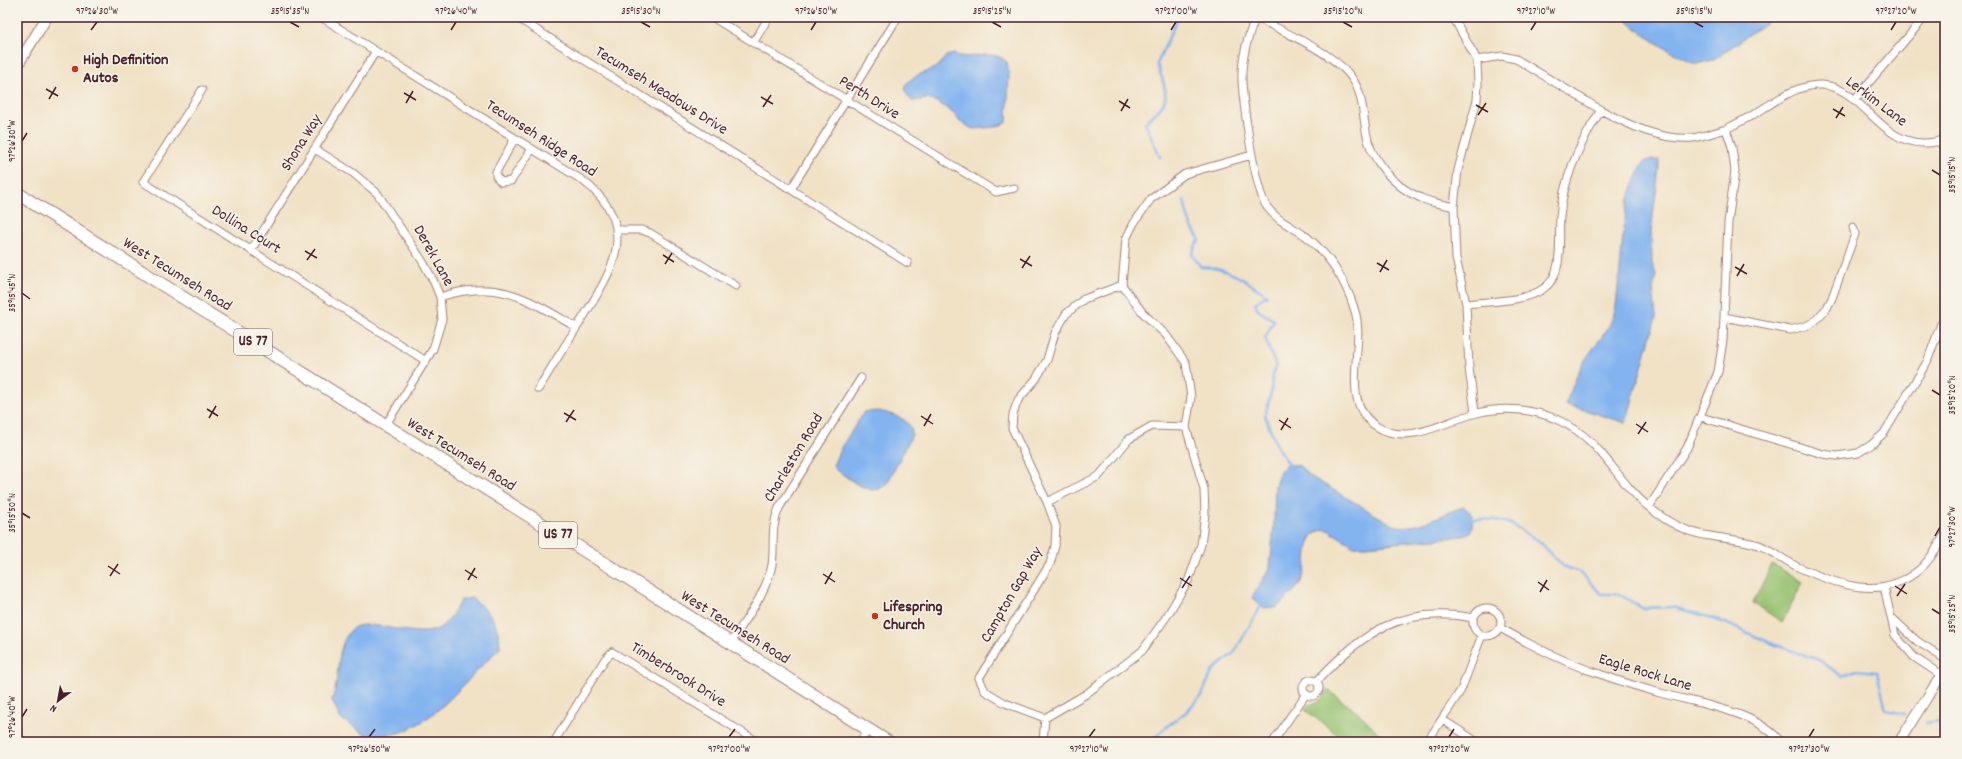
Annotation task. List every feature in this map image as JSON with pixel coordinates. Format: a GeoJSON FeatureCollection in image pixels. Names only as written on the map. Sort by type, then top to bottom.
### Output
{"type":"FeatureCollection","features":[{"type":"Feature","properties":{"kind":"main road"},"geometry":{"type":"LineString","coordinates":[[17,66],[48,17]]}},
{"type":"Feature","properties":{"kind":"main road","name":"West Tecumseh Road"},"geometry":{"type":"LineString","coordinates":[[17,193],[730,644],[888,742]]}},
{"type":"Feature","properties":{"kind":"street","name":"Tecumseh Ridge Road"},"geometry":{"type":"LineString","coordinates":[[321,17],[582,180],[595,190],[610,212],[616,230],[614,264],[602,287],[538,389]]}},
{"type":"Feature","properties":{"kind":"street","name":"Tecumseh Meadows Drive"},"geometry":{"type":"LineString","coordinates":[[516,17],[908,263]]}},
{"type":"Feature","properties":{"kind":"street","name":"Perth Drive"},"geometry":{"type":"LineString","coordinates":[[712,17],[996,192],[1014,188]]}},
{"type":"Feature","properties":{"kind":"street"},"geometry":{"type":"LineString","coordinates":[[754,43],[769,17]]}},
{"type":"Feature","properties":{"kind":"street"},"geometry":{"type":"LineString","coordinates":[[791,190],[898,17]]}},
{"type":"Feature","properties":{"kind":"street"},"geometry":{"type":"LineString","coordinates":[[1454,207],[1421,198],[1397,184],[1381,166],[1370,147],[1366,131],[1364,108],[1358,86],[1347,71],[1322,52],[1256,17],[1246,45],[1242,70],[1243,95],[1252,155],[1264,205],[1272,214],[1306,237],[1326,256],[1341,276],[1356,314],[1358,332],[1355,390],[1360,411],[1374,425],[1388,432],[1401,435],[1419,432],[1453,422],[1475,413],[1500,409],[1528,410],[1547,415],[1563,422],[1594,442],[1630,491],[1667,521],[1685,530],[1706,536],[1736,540],[1760,546],[1795,566],[1825,579],[1858,588],[1884,587],[1903,580],[1919,570],[1931,557],[1945,534]]}},
{"type":"Feature","properties":{"kind":"street"},"geometry":{"type":"LineString","coordinates":[[1453,17],[1477,60],[1477,100],[1458,170],[1454,207],[1456,258],[1466,304],[1470,381],[1475,413]]}},
{"type":"Feature","properties":{"kind":"street"},"geometry":{"type":"LineString","coordinates":[[1854,100],[1925,17]]}},
{"type":"Feature","properties":{"kind":"street","name":"Shona Way"},"geometry":{"type":"LineString","coordinates":[[251,250],[376,51]]}},
{"type":"Feature","properties":{"kind":"street","name":"Lerkim Lane"},"geometry":{"type":"LineString","coordinates":[[1477,60],[1502,56],[1516,59],[1620,120],[1650,132],[1669,137],[1693,138],[1726,129],[1795,90],[1809,86],[1830,85],[1839,89],[1854,100],[1886,128],[1903,140],[1915,144],[1942,140]]}},
{"type":"Feature","properties":{"kind":"street","name":"Dollina Court"},"geometry":{"type":"LineString","coordinates":[[202,90],[143,182],[426,360]]}},
{"type":"Feature","properties":{"kind":"street"},"geometry":{"type":"LineString","coordinates":[[1466,304],[1527,297],[1544,289],[1555,274],[1559,255],[1560,216],[1567,183],[1581,146],[1602,110]]}},
{"type":"Feature","properties":{"kind":"street"},"geometry":{"type":"LineString","coordinates":[[1649,507],[1684,454],[1718,372],[1723,340],[1728,223],[1735,171],[1732,146],[1726,129]]}},
{"type":"Feature","properties":{"kind":"street"},"geometry":{"type":"LineString","coordinates":[[515,138],[496,172],[496,176],[501,182],[505,183],[511,181],[532,149]]}},
{"type":"Feature","properties":{"kind":"street"},"geometry":{"type":"LineString","coordinates":[[1942,140],[1945,148]]}},
{"type":"Feature","properties":{"kind":"street","name":"Derek Lane"},"geometry":{"type":"LineString","coordinates":[[315,149],[364,181],[377,193],[433,280],[440,297],[442,319],[433,349],[385,426]]}},
{"type":"Feature","properties":{"kind":"street"},"geometry":{"type":"LineString","coordinates":[[1043,742],[1045,718],[1086,694],[1142,651],[1167,616],[1189,579],[1201,545],[1205,514],[1204,489],[1186,427],[1191,397],[1186,363],[1166,335],[1143,313],[1122,285],[1126,239],[1134,223],[1151,199],[1185,174],[1252,155]]}},
{"type":"Feature","properties":{"kind":"street"},"geometry":{"type":"LineString","coordinates":[[1724,317],[1790,330],[1806,326],[1814,322],[1824,312],[1832,298],[1855,234],[1853,227]]}},
{"type":"Feature","properties":{"kind":"street"},"geometry":{"type":"LineString","coordinates":[[616,230],[642,230],[650,233],[736,286]]}},
{"type":"Feature","properties":{"kind":"street","name":"Campton Gap Way"},"geometry":{"type":"LineString","coordinates":[[1045,718],[1005,703],[985,691],[979,678],[1050,564],[1055,546],[1056,526],[1047,502],[1012,428],[1013,414],[1018,400],[1036,379],[1047,360],[1055,332],[1066,314],[1084,299],[1122,285]]}},
{"type":"Feature","properties":{"kind":"street"},"geometry":{"type":"LineString","coordinates":[[440,297],[471,290],[511,294],[542,306],[576,327]]}},
{"type":"Feature","properties":{"kind":"street"},"geometry":{"type":"LineString","coordinates":[[1700,417],[1823,454],[1837,456],[1858,453],[1871,445],[1884,433],[1927,362],[1941,324],[1945,326]]}},
{"type":"Feature","properties":{"kind":"street","name":"Charleston Road"},"geometry":{"type":"LineString","coordinates":[[730,644],[759,597],[769,576],[772,565],[774,525],[779,508],[861,378]]}},
{"type":"Feature","properties":{"kind":"street"},"geometry":{"type":"LineString","coordinates":[[1047,502],[1099,476],[1129,439],[1152,426],[1186,427]]}},
{"type":"Feature","properties":{"kind":"street"},"geometry":{"type":"LineString","coordinates":[[1884,587],[1895,635],[1902,645],[1914,657],[1943,672],[1899,742]]}},
{"type":"Feature","properties":{"kind":"street"},"geometry":{"type":"LineString","coordinates":[[1486,607],[1491,608],[1501,617],[1500,628],[1491,635],[1482,635],[1476,632],[1473,626],[1473,618],[1478,610],[1486,607]]}},
{"type":"Feature","properties":{"kind":"street"},"geometry":{"type":"LineString","coordinates":[[1316,682],[1354,644],[1390,623],[1436,615],[1456,615],[1473,618]]}},
{"type":"Feature","properties":{"kind":"street"},"geometry":{"type":"LineString","coordinates":[[1891,617],[1917,641],[1945,659]]}},
{"type":"Feature","properties":{"kind":"street","name":"Eagle Rock Lane"},"geometry":{"type":"LineString","coordinates":[[1500,628],[1541,650],[1594,673],[1664,694],[1730,711],[1764,727],[1772,732],[1781,742]]}},
{"type":"Feature","properties":{"kind":"street"},"geometry":{"type":"LineString","coordinates":[[1427,742],[1443,720],[1461,690],[1482,635]]}},
{"type":"Feature","properties":{"kind":"street","name":"Timberbrook Drive"},"geometry":{"type":"LineString","coordinates":[[555,742],[605,660],[612,652],[758,742]]}},
{"type":"Feature","properties":{"kind":"street"},"geometry":{"type":"LineString","coordinates":[[1311,680],[1316,682],[1319,686],[1317,693],[1313,696],[1306,694],[1303,688],[1306,682],[1311,680]]}},
{"type":"Feature","properties":{"kind":"street"},"geometry":{"type":"LineString","coordinates":[[1273,742],[1306,694]]}},
{"type":"Feature","properties":{"kind":"street"},"geometry":{"type":"LineString","coordinates":[[1443,720],[1476,742]]}},
{"type":"Feature","properties":{"kind":"street"},"geometry":{"type":"LineString","coordinates":[[860,742],[868,730]]}},
{"type":"Feature","properties":{"kind":"street"},"geometry":{"type":"LineString","coordinates":[[17,738],[25,742]]}},
{"type":"Feature","properties":{"kind":"green space"},"geometry":{"type":"Polygon","coordinates":[[[1772,564],[1803,582],[1782,622],[1753,603],[1772,564]]]}},
{"type":"Feature","properties":{"kind":"green space"},"geometry":{"type":"Polygon","coordinates":[[[1327,689],[1363,717],[1387,742],[1347,742],[1305,710],[1311,704],[1320,700],[1325,695],[1327,689]]]}},
{"type":"Feature","properties":{"kind":"water"},"geometry":{"type":"Polygon","coordinates":[[[1629,17],[1774,17],[1713,60],[1697,64],[1669,50],[1643,34],[1627,21],[1629,17]]]}},
{"type":"Feature","properties":{"kind":"water"},"geometry":{"type":"Polygon","coordinates":[[[954,54],[967,57],[988,55],[995,56],[1007,62],[1009,73],[1007,123],[994,127],[973,129],[960,122],[954,114],[938,102],[927,99],[912,101],[907,94],[906,87],[908,82],[938,66],[946,56],[954,54]]]}},
{"type":"Feature","properties":{"kind":"water"},"geometry":{"type":"Polygon","coordinates":[[[1659,160],[1651,232],[1652,264],[1656,274],[1653,289],[1656,317],[1626,423],[1565,404],[1582,365],[1612,320],[1616,304],[1627,206],[1637,175],[1645,161],[1659,160]]]}},
{"type":"Feature","properties":{"kind":"water"},"geometry":{"type":"Polygon","coordinates":[[[879,411],[901,418],[909,425],[912,435],[888,482],[880,489],[872,490],[858,485],[833,466],[840,449],[864,412],[879,411]]]}},
{"type":"Feature","properties":{"kind":"water"},"geometry":{"type":"Polygon","coordinates":[[[1287,464],[1300,466],[1308,475],[1393,525],[1411,526],[1420,524],[1464,507],[1473,515],[1472,528],[1469,534],[1463,536],[1367,546],[1354,546],[1326,529],[1318,532],[1312,537],[1309,543],[1305,573],[1300,584],[1277,607],[1264,608],[1252,597],[1270,568],[1274,524],[1275,486],[1280,471],[1287,464]]]}},
{"type":"Feature","properties":{"kind":"water"},"geometry":{"type":"Polygon","coordinates":[[[471,598],[484,608],[493,619],[498,632],[500,648],[446,703],[435,713],[409,729],[369,737],[340,718],[332,700],[335,691],[342,646],[351,630],[358,626],[368,625],[407,631],[432,631],[441,627],[447,621],[461,600],[471,598]]]}},
{"type":"Feature","properties":{"kind":"waterway"},"geometry":{"type":"LineString","coordinates":[[1160,157],[1145,123],[1164,102],[1165,92],[1163,80],[1157,64],[1178,17]]}},
{"type":"Feature","properties":{"kind":"waterway"},"geometry":{"type":"LineString","coordinates":[[1184,200],[1189,221],[1200,240],[1195,246],[1192,255],[1201,267],[1219,269],[1228,272],[1244,280],[1267,295],[1255,303],[1259,311],[1274,320],[1265,338],[1276,366],[1265,416],[1278,449],[1291,467]]}},
{"type":"Feature","properties":{"kind":"waterway"},"geometry":{"type":"LineString","coordinates":[[1470,519],[1496,520],[1511,524],[1539,541],[1563,566],[1580,572],[1601,594],[1619,594],[1642,608],[1672,607],[1716,619],[1773,644],[1819,660],[1842,676],[1857,670],[1877,672],[1886,710],[1904,714]]}},
{"type":"Feature","properties":{"kind":"waterway"},"geometry":{"type":"LineString","coordinates":[[1150,742],[1166,727],[1185,713],[1201,696],[1213,670],[1234,653],[1262,604]]}},
{"type":"Feature","properties":{"kind":"waterway"},"geometry":{"type":"LineString","coordinates":[[1926,723],[1945,720]]}},
{"type":"Feature","properties":{"kind":"place","name":"High Definition Autos"},"geometry":{"type":"Point","coordinates":[75,69]}},
{"type":"Feature","properties":{"kind":"place","name":"Lifespring Church"},"geometry":{"type":"Point","coordinates":[875,616]}}]}
